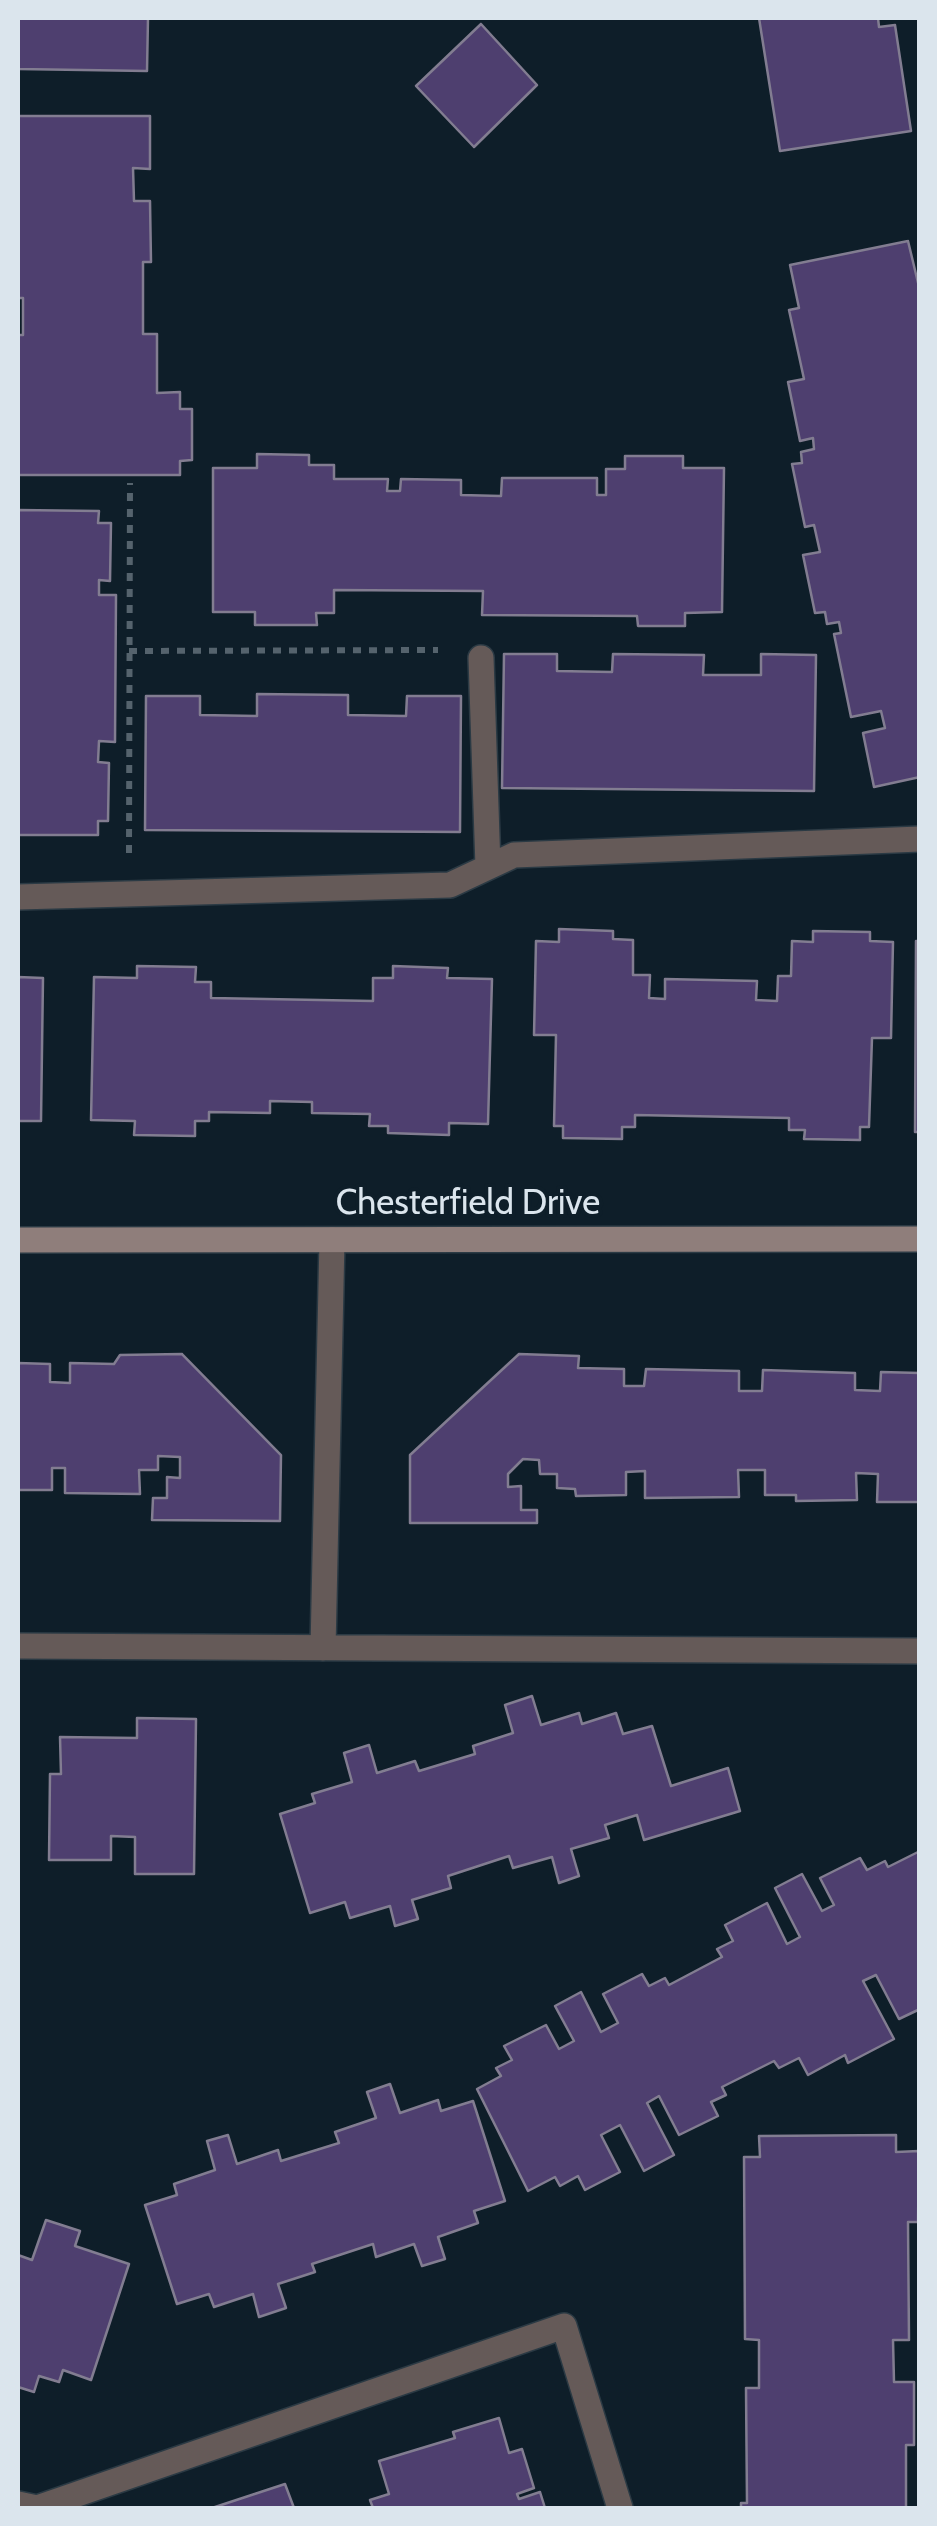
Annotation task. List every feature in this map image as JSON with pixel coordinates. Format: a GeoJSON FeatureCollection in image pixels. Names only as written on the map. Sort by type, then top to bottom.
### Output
{"type":"FeatureCollection","features":[{"type":"Feature","properties":{"kind":"street","name":"Chesterfield Drive"},"geometry":{"type":"LineString","coordinates":[[18,1240],[920,1239]]}},
{"type":"Feature","properties":{"kind":"lane"},"geometry":{"type":"LineString","coordinates":[[481,658],[488,867]]}},
{"type":"Feature","properties":{"kind":"lane"},"geometry":{"type":"LineString","coordinates":[[18,896],[450,885],[514,855],[920,839]]}},
{"type":"Feature","properties":{"kind":"lane"},"geometry":{"type":"LineString","coordinates":[[323,1648],[332,1240]]}},
{"type":"Feature","properties":{"kind":"lane"},"geometry":{"type":"LineString","coordinates":[[18,1646],[920,1651]]}},
{"type":"Feature","properties":{"kind":"lane"},"geometry":{"type":"LineString","coordinates":[[18,2504],[37,2508],[564,2326],[620,2508]]}},
{"type":"Feature","properties":{"kind":"path"},"geometry":{"type":"LineString","coordinates":[[129,894],[130,483]]}},
{"type":"Feature","properties":{"kind":"path"},"geometry":{"type":"LineString","coordinates":[[129,650],[444,650]]}},
{"type":"Feature","properties":{"kind":"building"},"geometry":{"type":"Polygon","coordinates":[[[18,18],[148,18],[147,71],[18,69],[18,18]]]}},
{"type":"Feature","properties":{"kind":"building"},"geometry":{"type":"Polygon","coordinates":[[[759,18],[878,18],[879,27],[895,25],[911,131],[780,151],[759,18]]]}},
{"type":"Feature","properties":{"kind":"building"},"geometry":{"type":"Polygon","coordinates":[[[481,24],[537,85],[474,147],[416,86],[481,24]]]}},
{"type":"Feature","properties":{"kind":"building"},"geometry":{"type":"Polygon","coordinates":[[[18,116],[150,116],[150,169],[133,168],[134,201],[150,201],[151,262],[143,262],[143,334],[157,334],[157,393],[180,392],[180,409],[192,409],[192,460],[180,461],[180,475],[18,475],[18,335],[23,335],[23,298],[18,298],[18,116]]]}},
{"type":"Feature","properties":{"kind":"building"},"geometry":{"type":"Polygon","coordinates":[[[908,241],[920,291],[920,777],[874,787],[863,733],[885,728],[881,711],[851,717],[834,634],[841,633],[839,622],[827,624],[825,612],[815,613],[803,555],[820,552],[814,525],[805,527],[792,464],[802,463],[801,452],[814,449],[813,438],[800,441],[788,382],[804,379],[789,310],[799,308],[790,265],[908,241]]]}},
{"type":"Feature","properties":{"kind":"building"},"geometry":{"type":"Polygon","coordinates":[[[257,454],[309,455],[309,465],[334,465],[334,479],[388,479],[387,491],[400,491],[401,479],[461,480],[461,495],[501,496],[502,478],[597,478],[597,495],[606,495],[606,469],[625,469],[625,456],[683,456],[683,468],[724,468],[722,612],[685,613],[685,626],[638,626],[637,616],[482,615],[483,591],[334,590],[334,613],[316,613],[317,625],[255,625],[255,612],[213,612],[213,468],[257,468],[257,454]]]}},
{"type":"Feature","properties":{"kind":"building"},"geometry":{"type":"Polygon","coordinates":[[[18,510],[99,511],[98,523],[111,523],[110,581],[99,580],[99,595],[116,595],[115,742],[99,741],[98,762],[109,763],[108,821],[98,821],[98,835],[18,835],[18,510]]]}},
{"type":"Feature","properties":{"kind":"building"},"geometry":{"type":"Polygon","coordinates":[[[504,654],[557,654],[557,671],[612,672],[613,654],[704,655],[703,675],[761,675],[761,654],[816,655],[814,791],[502,788],[504,654]]]}},
{"type":"Feature","properties":{"kind":"building"},"geometry":{"type":"Polygon","coordinates":[[[257,694],[348,695],[348,715],[406,716],[407,696],[461,696],[460,832],[145,830],[146,696],[200,696],[200,715],[257,716],[257,694]]]}},
{"type":"Feature","properties":{"kind":"building"},"geometry":{"type":"Polygon","coordinates":[[[559,929],[613,931],[613,939],[633,940],[633,975],[650,975],[649,998],[665,999],[665,979],[757,981],[756,1000],[777,1001],[778,976],[791,976],[792,941],[813,942],[813,931],[870,932],[870,941],[893,942],[891,1038],[872,1038],[869,1127],[860,1127],[860,1140],[804,1139],[805,1130],[789,1130],[789,1118],[635,1115],[635,1127],[622,1127],[622,1139],[563,1138],[563,1126],[554,1126],[556,1035],[534,1035],[536,941],[559,942],[559,929]]]}},
{"type":"Feature","properties":{"kind":"building"},"geometry":{"type":"Polygon","coordinates":[[[916,941],[920,941],[920,1132],[915,1132],[916,941]]]}},
{"type":"Feature","properties":{"kind":"building"},"geometry":{"type":"Polygon","coordinates":[[[137,966],[196,967],[195,982],[211,982],[211,998],[373,1001],[373,978],[393,978],[393,966],[448,968],[447,978],[492,979],[488,1124],[449,1123],[449,1135],[388,1133],[388,1126],[369,1126],[370,1114],[312,1113],[312,1102],[270,1101],[270,1113],[209,1112],[209,1121],[195,1121],[195,1136],[134,1135],[135,1121],[91,1120],[94,977],[137,978],[137,966]]]}},
{"type":"Feature","properties":{"kind":"building"},"geometry":{"type":"Polygon","coordinates":[[[18,977],[43,978],[41,1121],[18,1121],[18,977]]]}},
{"type":"Feature","properties":{"kind":"building"},"geometry":{"type":"Polygon","coordinates":[[[182,1354],[281,1455],[280,1521],[152,1520],[153,1498],[167,1498],[167,1477],[180,1478],[180,1457],[158,1456],[158,1470],[139,1470],[140,1494],[65,1493],[65,1468],[52,1468],[52,1490],[18,1490],[18,1363],[50,1364],[50,1382],[70,1383],[70,1363],[114,1364],[120,1355],[182,1354]]]}},
{"type":"Feature","properties":{"kind":"building"},"geometry":{"type":"Polygon","coordinates":[[[519,1354],[579,1356],[578,1368],[624,1369],[624,1386],[644,1386],[646,1369],[739,1371],[739,1391],[762,1391],[763,1370],[855,1373],[855,1390],[880,1391],[881,1372],[920,1373],[920,1502],[877,1502],[878,1474],[856,1473],[857,1500],[796,1501],[796,1495],[765,1495],[765,1470],[738,1470],[739,1497],[645,1498],[645,1471],[626,1472],[626,1495],[576,1496],[575,1489],[557,1488],[557,1474],[540,1474],[539,1460],[523,1459],[508,1474],[508,1487],[521,1486],[521,1510],[537,1510],[537,1523],[410,1523],[410,1455],[519,1354]]]}},
{"type":"Feature","properties":{"kind":"building"},"geometry":{"type":"Polygon","coordinates":[[[532,1696],[541,1725],[579,1713],[582,1724],[616,1713],[623,1734],[652,1726],[671,1786],[728,1768],[740,1811],[644,1840],[637,1815],[605,1825],[609,1838],[571,1849],[579,1876],[559,1883],[552,1857],[513,1868],[509,1856],[448,1876],[451,1888],[412,1900],[418,1919],[395,1926],[390,1906],[350,1918],[345,1902],[310,1913],[280,1814],[315,1803],[312,1794],[352,1782],[344,1753],[369,1745],[377,1773],[415,1761],[419,1771],[475,1754],[473,1746],[513,1733],[505,1705],[532,1696]]]}},
{"type":"Feature","properties":{"kind":"building"},"geometry":{"type":"Polygon","coordinates":[[[137,1718],[196,1719],[194,1874],[135,1874],[135,1837],[111,1836],[111,1860],[49,1860],[50,1774],[61,1774],[60,1737],[137,1738],[137,1718]]]}},
{"type":"Feature","properties":{"kind":"building"},"geometry":{"type":"Polygon","coordinates":[[[920,1851],[920,2009],[899,2019],[876,1975],[863,1981],[894,2039],[848,2063],[845,2055],[808,2075],[799,2058],[779,2068],[774,2061],[722,2087],[726,2095],[711,2102],[718,2116],[679,2135],[659,2096],[647,2103],[674,2155],[644,2171],[620,2125],[601,2135],[620,2172],[585,2190],[578,2176],[560,2186],[555,2177],[528,2191],[477,2089],[501,2076],[496,2068],[512,2060],[504,2046],[546,2025],[559,2049],[574,2041],[555,2006],[581,1992],[601,2032],[618,2023],[603,1994],[642,1974],[649,1986],[665,1978],[669,1985],[722,1957],[717,1949],[733,1941],[725,1925],[767,1903],[787,1944],[800,1937],[775,1888],[802,1874],[822,1911],[834,1905],[820,1878],[860,1858],[867,1870],[885,1861],[888,1867],[920,1851]]]}},
{"type":"Feature","properties":{"kind":"building"},"geometry":{"type":"Polygon","coordinates":[[[390,2084],[400,2113],[438,2100],[441,2111],[473,2101],[505,2201],[474,2211],[478,2223],[438,2237],[445,2259],[422,2266],[414,2244],[376,2257],[373,2244],[312,2264],[315,2272],[278,2284],[286,2308],[259,2317],[253,2294],[214,2307],[209,2294],[177,2304],[145,2205],[177,2195],[174,2184],[215,2170],[207,2141],[228,2135],[237,2164],[278,2150],[281,2161],[339,2143],[335,2132],[376,2118],[367,2092],[390,2084]]]}},
{"type":"Feature","properties":{"kind":"building"},"geometry":{"type":"Polygon","coordinates":[[[896,2135],[896,2152],[919,2151],[918,2222],[908,2222],[909,2340],[893,2340],[894,2382],[914,2382],[914,2445],[906,2445],[906,2508],[741,2508],[741,2503],[747,2503],[746,2388],[759,2388],[759,2340],[745,2339],[744,2157],[760,2157],[759,2136],[896,2135]]]}},
{"type":"Feature","properties":{"kind":"building"},"geometry":{"type":"Polygon","coordinates":[[[46,2220],[80,2231],[75,2246],[129,2264],[91,2380],[63,2370],[59,2382],[39,2376],[34,2392],[18,2387],[18,2255],[32,2260],[46,2220]]]}},
{"type":"Feature","properties":{"kind":"building"},"geometry":{"type":"Polygon","coordinates":[[[499,2418],[509,2453],[522,2449],[534,2488],[517,2494],[519,2499],[540,2492],[545,2508],[373,2508],[370,2500],[389,2494],[379,2461],[455,2438],[453,2432],[499,2418]]]}},
{"type":"Feature","properties":{"kind":"building"},"geometry":{"type":"Polygon","coordinates":[[[285,2484],[294,2508],[212,2508],[285,2484]]]}}]}
